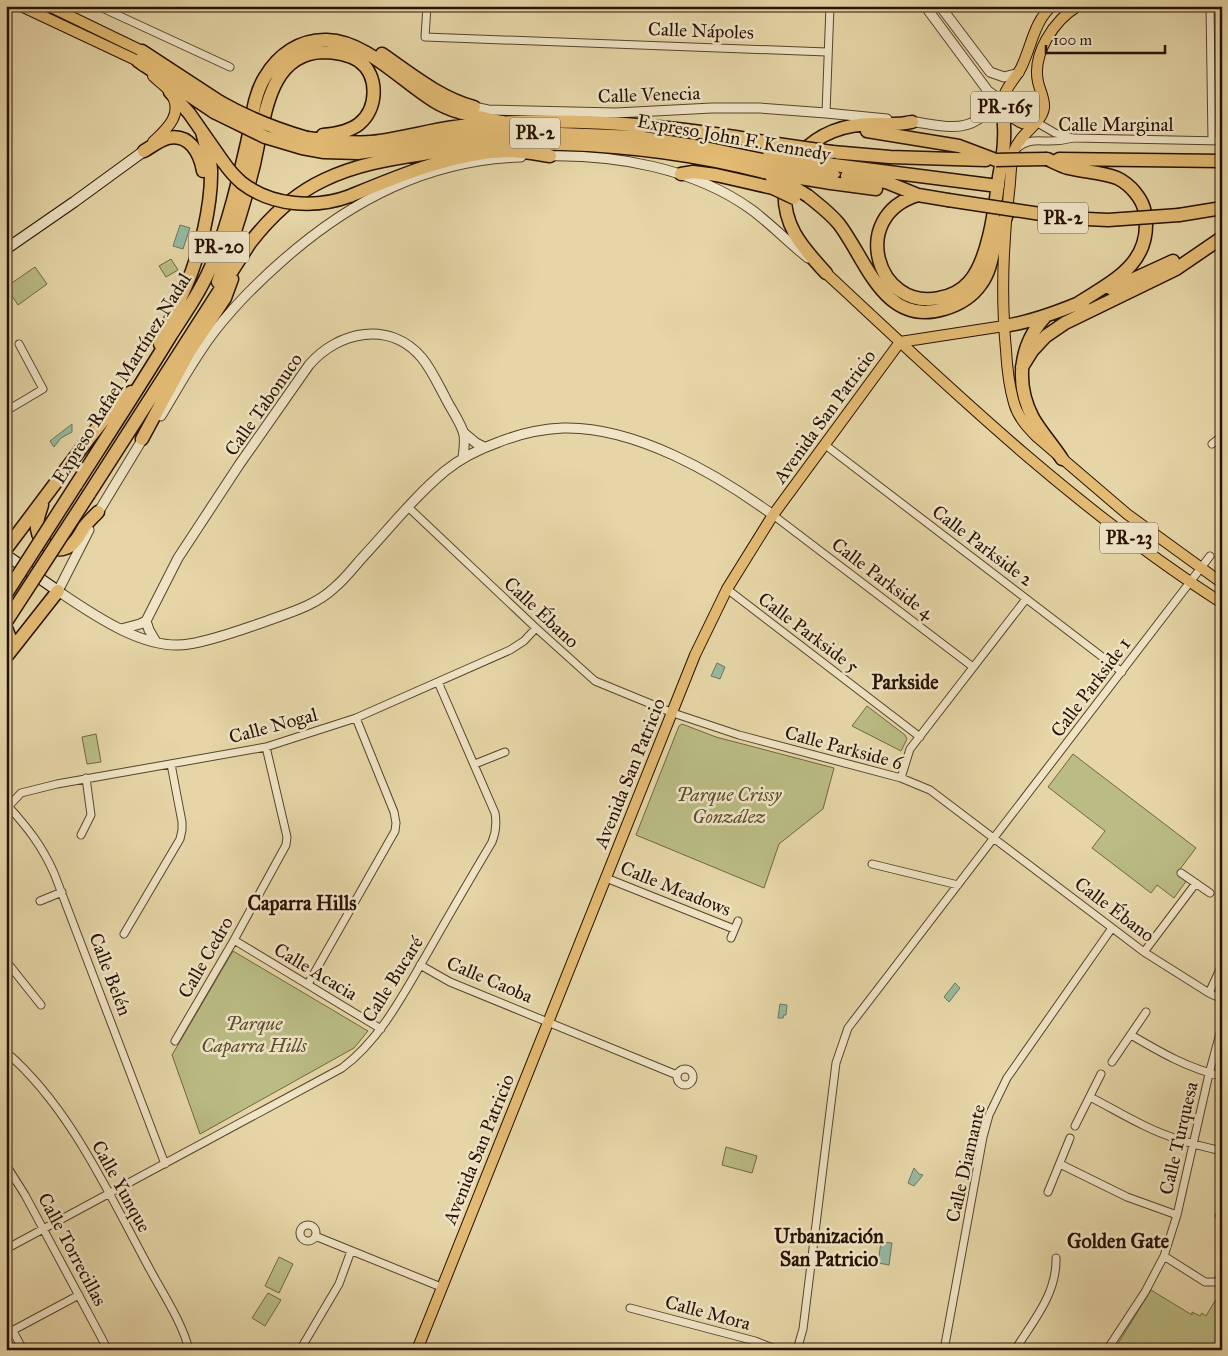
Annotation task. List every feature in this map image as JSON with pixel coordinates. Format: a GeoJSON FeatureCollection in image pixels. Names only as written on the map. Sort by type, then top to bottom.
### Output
{"type":"FeatureCollection","features":[{"type":"Feature","properties":{"kind":"highway"},"geometry":{"type":"LineString","coordinates":[[259,113],[261,84],[272,66],[294,48],[328,35],[352,37],[446,96],[460,104],[474,107]]}},
{"type":"Feature","properties":{"kind":"highway"},"geometry":{"type":"LineString","coordinates":[[313,41],[328,40],[352,45],[435,102],[465,115],[502,122]]}},
{"type":"Feature","properties":{"kind":"highway"},"geometry":{"type":"LineString","coordinates":[[259,113],[282,73],[299,59],[310,54],[331,52],[343,54],[360,61],[373,83],[373,99],[368,114],[360,124],[347,131],[305,143]]}},
{"type":"Feature","properties":{"kind":"highway","name":"Expreso John F. Kennedy"},"geometry":{"type":"LineString","coordinates":[[140,56],[217,107],[238,112],[324,152],[358,153],[493,133],[535,133],[637,137],[833,169],[890,157],[996,160],[1222,161]]}},
{"type":"Feature","properties":{"kind":"highway"},"geometry":{"type":"LineString","coordinates":[[170,92],[186,108],[235,177],[251,189],[283,201],[315,204],[329,203],[414,170],[455,158],[509,151],[550,156]]}},
{"type":"Feature","properties":{"kind":"highway"},"geometry":{"type":"LineString","coordinates":[[918,195],[906,199],[895,206],[886,216],[880,228],[877,241],[881,267],[897,288],[909,295],[934,299],[948,296],[969,282],[977,271],[992,224],[1004,141],[1002,101]]}},
{"type":"Feature","properties":{"kind":"highway","name":"PR-20"},"geometry":{"type":"LineString","coordinates":[[211,301],[238,225],[256,157],[259,113]]}},
{"type":"Feature","properties":{"kind":"highway","name":"Expreso Rafael Martínez Nadal"},"geometry":{"type":"LineString","coordinates":[[6,594],[204,283],[214,260],[233,202],[259,113]]}},
{"type":"Feature","properties":{"kind":"highway","name":"Expreso John F. Kennedy"},"geometry":{"type":"LineString","coordinates":[[305,143],[372,142],[476,124],[552,122],[668,127],[750,139],[767,157]]}},
{"type":"Feature","properties":{"kind":"highway"},"geometry":{"type":"LineString","coordinates":[[826,273],[808,253],[786,217],[784,195],[786,180],[793,164],[809,145],[823,135],[848,125],[899,125],[912,122]]}},
{"type":"Feature","properties":{"kind":"highway"},"geometry":{"type":"LineString","coordinates":[[823,135],[850,130],[892,134],[959,146],[996,160]]}},
{"type":"Feature","properties":{"kind":"highway"},"geometry":{"type":"LineString","coordinates":[[6,548],[113,408],[147,374],[166,325],[186,287],[198,252],[208,201],[211,166],[202,132]]}},
{"type":"Feature","properties":{"kind":"highway"},"geometry":{"type":"LineString","coordinates":[[144,151],[166,138],[180,138],[188,142],[195,148],[202,164],[208,201]]}},
{"type":"Feature","properties":{"kind":"highway"},"geometry":{"type":"LineString","coordinates":[[211,301],[240,256],[264,225],[280,209],[304,191],[323,180],[356,167],[408,156],[501,143],[600,146],[670,153],[767,157],[833,169],[998,186]]}},
{"type":"Feature","properties":{"kind":"highway"},"geometry":{"type":"LineString","coordinates":[[767,157],[773,180],[795,188],[829,213],[839,224],[881,292],[893,302],[912,311],[927,313],[940,311],[959,304],[980,286],[992,262],[999,230],[1006,217]]}},
{"type":"Feature","properties":{"kind":"highway"},"geometry":{"type":"LineString","coordinates":[[1047,159],[1068,167],[1117,178],[1134,191],[1144,208],[1146,235],[1138,255],[1122,276],[1078,304]]}},
{"type":"Feature","properties":{"kind":"highway"},"geometry":{"type":"LineString","coordinates":[[833,169],[918,195]]}},
{"type":"Feature","properties":{"kind":"highway"},"geometry":{"type":"LineString","coordinates":[[681,174],[692,172],[773,188],[794,198],[833,225],[856,251]]}},
{"type":"Feature","properties":{"kind":"highway","name":"PR-2"},"geometry":{"type":"LineString","coordinates":[[918,195],[1067,218],[1108,220],[1179,216],[1222,208]]}},
{"type":"Feature","properties":{"kind":"highway"},"geometry":{"type":"LineString","coordinates":[[1004,326],[1045,317],[1078,304],[1221,239]]}},
{"type":"Feature","properties":{"kind":"highway"},"geometry":{"type":"LineString","coordinates":[[1022,367],[1032,350],[1046,336],[1065,323],[1176,269],[1221,239]]}},
{"type":"Feature","properties":{"kind":"highway"},"geometry":{"type":"LineString","coordinates":[[142,439],[189,352],[224,298],[240,256]]}},
{"type":"Feature","properties":{"kind":"highway","name":"Expreso Rafael Martínez Nadal"},"geometry":{"type":"LineString","coordinates":[[6,622],[211,301]]}},
{"type":"Feature","properties":{"kind":"highway"},"geometry":{"type":"LineString","coordinates":[[1045,317],[1034,328],[1030,336],[1022,367],[1026,399],[1033,418],[1062,459]]}},
{"type":"Feature","properties":{"kind":"highway"},"geometry":{"type":"LineString","coordinates":[[44,498],[37,530],[44,543],[54,548],[59,549],[70,546],[98,512]]}},
{"type":"Feature","properties":{"kind":"highway"},"geometry":{"type":"LineString","coordinates":[[6,657],[58,591]]}},
{"type":"Feature","properties":{"kind":"highway"},"geometry":{"type":"LineString","coordinates":[[6,628],[10,638],[6,652]]}},
{"type":"Feature","properties":{"kind":"main road","name":"PR-2"},"geometry":{"type":"LineString","coordinates":[[21,6],[140,56]]}},
{"type":"Feature","properties":{"kind":"main road","name":"PR-165"},"geometry":{"type":"LineString","coordinates":[[1052,6],[1038,23],[1026,59],[1005,91],[1002,101],[1013,118],[1026,125],[1036,122],[1040,118],[1044,107],[1036,69],[1043,48],[1056,25],[1078,6]]}},
{"type":"Feature","properties":{"kind":"main road","name":"PR-2"},"geometry":{"type":"LineString","coordinates":[[57,8],[140,56]]}},
{"type":"Feature","properties":{"kind":"main road"},"geometry":{"type":"LineString","coordinates":[[7,247],[144,151],[173,122],[176,104],[170,92],[140,56]]}},
{"type":"Feature","properties":{"kind":"main road","name":"PR-23"},"geometry":{"type":"LineString","coordinates":[[1036,122],[1020,139],[1014,151],[1006,217],[1003,282],[1004,326],[1011,386],[1017,412],[1037,437],[1127,514],[1222,583]]}},
{"type":"Feature","properties":{"kind":"main road"},"geometry":{"type":"LineString","coordinates":[[826,273],[900,342]]}},
{"type":"Feature","properties":{"kind":"main road","name":"Avenida San Patricio"},"geometry":{"type":"LineString","coordinates":[[417,1350],[695,655],[727,590],[773,515],[900,342],[1004,326]]}},
{"type":"Feature","properties":{"kind":"main road","name":"PR-23"},"geometry":{"type":"LineString","coordinates":[[900,342],[1061,484],[1190,583],[1222,603]]}},
{"type":"Feature","properties":{"kind":"main road"},"geometry":{"type":"LineString","coordinates":[[6,555],[58,591]]}},
{"type":"Feature","properties":{"kind":"street"},"geometry":{"type":"LineString","coordinates":[[98,6],[230,67]]}},
{"type":"Feature","properties":{"kind":"street","name":"Calle Nápoles"},"geometry":{"type":"LineString","coordinates":[[427,6],[425,37],[827,52]]}},
{"type":"Feature","properties":{"kind":"street"},"geometry":{"type":"LineString","coordinates":[[830,6],[826,112],[952,126],[969,124],[1002,101],[988,91],[925,6]]}},
{"type":"Feature","properties":{"kind":"street"},"geometry":{"type":"LineString","coordinates":[[940,6],[990,72],[1004,77],[1018,73]]}},
{"type":"Feature","properties":{"kind":"street"},"geometry":{"type":"LineString","coordinates":[[1210,6],[1212,140]]}},
{"type":"Feature","properties":{"kind":"street","name":"Calle Venecia"},"geometry":{"type":"LineString","coordinates":[[474,107],[488,110],[616,113],[712,108],[760,108],[826,112]]}},
{"type":"Feature","properties":{"kind":"street"},"geometry":{"type":"LineString","coordinates":[[1036,122],[1055,132],[1074,138]]}},
{"type":"Feature","properties":{"kind":"street","name":"Calle Marginal"},"geometry":{"type":"LineString","coordinates":[[1014,151],[1033,140],[1050,141],[1074,138],[1222,141]]}},
{"type":"Feature","properties":{"kind":"street"},"geometry":{"type":"LineString","coordinates":[[773,515],[731,485],[644,443],[614,434],[563,428],[524,434],[484,447],[463,458],[438,478],[408,507],[333,590],[305,607],[244,629],[189,644],[172,645],[156,642],[121,629],[58,591],[98,512],[142,439],[158,422],[202,350],[228,314],[254,286],[320,229],[377,193],[441,169],[510,157],[550,156],[614,160],[681,174],[719,189],[753,211],[826,273]]}},
{"type":"Feature","properties":{"kind":"street","name":"Calle Tabonuco"},"geometry":{"type":"LineString","coordinates":[[146,621],[178,558],[239,465],[309,365],[332,344],[358,334],[384,336],[408,345],[422,358],[430,370],[464,433],[484,447]]}},
{"type":"Feature","properties":{"kind":"street"},"geometry":{"type":"LineString","coordinates":[[6,411],[43,389],[18,344]]}},
{"type":"Feature","properties":{"kind":"street"},"geometry":{"type":"LineString","coordinates":[[463,458],[464,433]]}},
{"type":"Feature","properties":{"kind":"street"},"geometry":{"type":"LineString","coordinates":[[1212,444],[1222,436]]}},
{"type":"Feature","properties":{"kind":"street","name":"Calle Parkside 2"},"geometry":{"type":"LineString","coordinates":[[824,444],[1122,672]]}},
{"type":"Feature","properties":{"kind":"street","name":"Calle Ébano"},"geometry":{"type":"LineString","coordinates":[[408,507],[590,678],[614,690],[672,713]]}},
{"type":"Feature","properties":{"kind":"street","name":"Calle Parkside 4"},"geometry":{"type":"LineString","coordinates":[[773,515],[973,667]]}},
{"type":"Feature","properties":{"kind":"street","name":"Calle Parkside 1"},"geometry":{"type":"LineString","coordinates":[[797,1350],[803,1330],[836,1064],[848,1028],[1210,556]]}},
{"type":"Feature","properties":{"kind":"street","name":"Calle Parkside 5"},"geometry":{"type":"LineString","coordinates":[[727,590],[920,736]]}},
{"type":"Feature","properties":{"kind":"street"},"geometry":{"type":"LineString","coordinates":[[901,778],[910,749],[1026,599]]}},
{"type":"Feature","properties":{"kind":"street"},"geometry":{"type":"LineString","coordinates":[[121,629],[146,621],[156,642]]}},
{"type":"Feature","properties":{"kind":"street","name":"Calle Nogal"},"geometry":{"type":"LineString","coordinates":[[7,808],[21,793],[86,778],[266,747],[356,718],[510,650],[524,641],[536,628]]}},
{"type":"Feature","properties":{"kind":"street","name":"Calle Bucaré"},"geometry":{"type":"LineString","coordinates":[[6,1249],[342,1068],[364,1050],[381,1029],[492,842],[497,823],[495,813],[475,764],[438,682]]}},
{"type":"Feature","properties":{"kind":"street","name":"Calle Parkside 6"},"geometry":{"type":"LineString","coordinates":[[672,713],[738,735],[901,778],[930,790],[994,838]]}},
{"type":"Feature","properties":{"kind":"street"},"geometry":{"type":"LineString","coordinates":[[308,984],[396,831],[394,812],[356,718]]}},
{"type":"Feature","properties":{"kind":"street","name":"Calle Cedro"},"geometry":{"type":"LineString","coordinates":[[175,1041],[286,846],[286,837],[266,747]]}},
{"type":"Feature","properties":{"kind":"street"},"geometry":{"type":"LineString","coordinates":[[475,764],[505,752]]}},
{"type":"Feature","properties":{"kind":"street"},"geometry":{"type":"LineString","coordinates":[[124,934],[180,839],[182,822],[172,764]]}},
{"type":"Feature","properties":{"kind":"street"},"geometry":{"type":"LineString","coordinates":[[81,835],[91,815],[86,778]]}},
{"type":"Feature","properties":{"kind":"street","name":"Calle Belén"},"geometry":{"type":"LineString","coordinates":[[7,808],[30,830],[43,850],[62,892],[165,1164]]}},
{"type":"Feature","properties":{"kind":"street","name":"Calle Ébano"},"geometry":{"type":"LineString","coordinates":[[994,838],[1144,952],[1209,993],[1222,999]]}},
{"type":"Feature","properties":{"kind":"street"},"geometry":{"type":"LineString","coordinates":[[872,864],[958,885]]}},
{"type":"Feature","properties":{"kind":"street"},"geometry":{"type":"LineString","coordinates":[[1181,872],[1210,893]]}},
{"type":"Feature","properties":{"kind":"street","name":"Calle Meadows"},"geometry":{"type":"LineString","coordinates":[[606,878],[734,929]]}},
{"type":"Feature","properties":{"kind":"street"},"geometry":{"type":"LineString","coordinates":[[1144,952],[1196,883]]}},
{"type":"Feature","properties":{"kind":"street"},"geometry":{"type":"LineString","coordinates":[[40,901],[62,892]]}},
{"type":"Feature","properties":{"kind":"street"},"geometry":{"type":"LineString","coordinates":[[731,938],[738,921]]}},
{"type":"Feature","properties":{"kind":"street","name":"Calle Diamante"},"geometry":{"type":"LineString","coordinates":[[944,1350],[983,1137],[989,1116],[1007,1078],[1112,928]]}},
{"type":"Feature","properties":{"kind":"street","name":"Calle Acacia"},"geometry":{"type":"LineString","coordinates":[[234,940],[381,1029]]}},
{"type":"Feature","properties":{"kind":"street"},"geometry":{"type":"LineString","coordinates":[[6,961],[41,1005]]}},
{"type":"Feature","properties":{"kind":"street","name":"Calle Caoba"},"geometry":{"type":"LineString","coordinates":[[420,965],[450,982],[677,1076]]}},
{"type":"Feature","properties":{"kind":"street"},"geometry":{"type":"LineString","coordinates":[[1209,993],[1222,965]]}},
{"type":"Feature","properties":{"kind":"street"},"geometry":{"type":"LineString","coordinates":[[1112,1062],[1146,1012]]}},
{"type":"Feature","properties":{"kind":"street","name":"Calle Turquesa"},"geometry":{"type":"LineString","coordinates":[[1107,1350],[1145,1292],[1164,1256],[1177,1215],[1209,1074],[1222,1026]]}},
{"type":"Feature","properties":{"kind":"street"},"geometry":{"type":"LineString","coordinates":[[1130,1035],[1168,1056],[1209,1074],[1222,1076]]}},
{"type":"Feature","properties":{"kind":"street","name":"Calle Yunque"},"geometry":{"type":"LineString","coordinates":[[6,1052],[51,1099],[67,1122],[109,1194],[178,1322],[189,1350]]}},
{"type":"Feature","properties":{"kind":"street"},"geometry":{"type":"LineString","coordinates":[[1075,1126],[1102,1074]]}},
{"type":"Feature","properties":{"kind":"street"},"geometry":{"type":"LineString","coordinates":[[1090,1097],[1144,1126],[1193,1144],[1222,1151]]}},
{"type":"Feature","properties":{"kind":"street"},"geometry":{"type":"LineString","coordinates":[[1048,1192],[1070,1138]]}},
{"type":"Feature","properties":{"kind":"street"},"geometry":{"type":"LineString","coordinates":[[1060,1164],[1127,1197],[1177,1215]]}},
{"type":"Feature","properties":{"kind":"street","name":"Calle Torrecillas"},"geometry":{"type":"LineString","coordinates":[[6,1166],[25,1195],[108,1350]]}},
{"type":"Feature","properties":{"kind":"street"},"geometry":{"type":"LineString","coordinates":[[314,1236],[441,1286]]}},
{"type":"Feature","properties":{"kind":"street"},"geometry":{"type":"LineString","coordinates":[[302,1349],[339,1284],[351,1251]]}},
{"type":"Feature","properties":{"kind":"street"},"geometry":{"type":"LineString","coordinates":[[1164,1256],[1206,1282],[1217,1282],[1222,1274]]}},
{"type":"Feature","properties":{"kind":"street"},"geometry":{"type":"LineString","coordinates":[[1015,1350],[1048,1298],[1054,1281],[1056,1258]]}},
{"type":"Feature","properties":{"kind":"street"},"geometry":{"type":"LineString","coordinates":[[23,1350],[9,1333],[79,1296]]}},
{"type":"Feature","properties":{"kind":"street","name":"Calle Mora"},"geometry":{"type":"LineString","coordinates":[[630,1308],[755,1341],[778,1350]]}},
{"type":"Feature","properties":{"kind":"green space"},"geometry":{"type":"Polygon","coordinates":[[[171,259],[178,270],[166,277],[159,266],[171,259]]]}},
{"type":"Feature","properties":{"kind":"green space"},"geometry":{"type":"Polygon","coordinates":[[[35,267],[47,284],[18,305],[6,287],[35,267]]]}},
{"type":"Feature","properties":{"kind":"green space"},"geometry":{"type":"Polygon","coordinates":[[[867,706],[905,735],[907,739],[901,751],[852,726],[867,706]]]}},
{"type":"Feature","properties":{"kind":"green space","name":"Parque Crissy González"},"geometry":{"type":"Polygon","coordinates":[[[682,724],[716,737],[834,768],[823,809],[779,844],[764,888],[636,835],[679,726],[682,724]]]}},
{"type":"Feature","properties":{"kind":"green space"},"geometry":{"type":"Polygon","coordinates":[[[96,734],[101,762],[87,764],[82,737],[96,734]]]}},
{"type":"Feature","properties":{"kind":"green space"},"geometry":{"type":"Polygon","coordinates":[[[1073,754],[1196,848],[1177,873],[1187,880],[1174,898],[1157,885],[1151,893],[1092,848],[1105,831],[1048,787],[1073,754]]]}},
{"type":"Feature","properties":{"kind":"green space","name":"Parque Caparra Hills"},"geometry":{"type":"Polygon","coordinates":[[[233,951],[368,1031],[354,1048],[200,1134],[172,1055],[233,951]]]}},
{"type":"Feature","properties":{"kind":"green space"},"geometry":{"type":"Polygon","coordinates":[[[726,1147],[757,1156],[752,1173],[722,1165],[726,1147]]]}},
{"type":"Feature","properties":{"kind":"green space"},"geometry":{"type":"Polygon","coordinates":[[[279,1257],[293,1264],[279,1293],[265,1286],[279,1257]]]}},
{"type":"Feature","properties":{"kind":"green space"},"geometry":{"type":"Polygon","coordinates":[[[1222,1289],[1222,1350],[1114,1350],[1151,1290],[1192,1315],[1192,1312],[1200,1316],[1202,1313],[1206,1316],[1222,1289]]]}},
{"type":"Feature","properties":{"kind":"green space"},"geometry":{"type":"Polygon","coordinates":[[[268,1293],[281,1300],[265,1326],[252,1318],[268,1293]]]}},
{"type":"Feature","properties":{"kind":"shaded area"},"geometry":{"type":"Polygon","coordinates":[[[180,225],[190,228],[183,249],[173,246],[180,225]]]}},
{"type":"Feature","properties":{"kind":"shaded area"},"geometry":{"type":"Polygon","coordinates":[[[72,424],[72,432],[61,438],[54,447],[50,441],[72,424]]]}},
{"type":"Feature","properties":{"kind":"shaded area"},"geometry":{"type":"Polygon","coordinates":[[[717,663],[725,667],[720,679],[711,676],[717,663]]]}},
{"type":"Feature","properties":{"kind":"shaded area"},"geometry":{"type":"Polygon","coordinates":[[[955,983],[960,988],[949,1002],[944,997],[955,983]]]}},
{"type":"Feature","properties":{"kind":"shaded area"},"geometry":{"type":"Polygon","coordinates":[[[780,1004],[787,1005],[786,1015],[783,1018],[778,1018],[780,1004]]]}},
{"type":"Feature","properties":{"kind":"shaded area"},"geometry":{"type":"Polygon","coordinates":[[[914,1168],[919,1174],[923,1175],[914,1186],[908,1183],[914,1168]]]}},
{"type":"Feature","properties":{"kind":"shaded area"},"geometry":{"type":"Polygon","coordinates":[[[881,1242],[892,1243],[889,1265],[878,1263],[881,1242]]]}},
{"type":"Feature","properties":{"kind":"district","name":"Parkside"},"geometry":{"type":"Point","coordinates":[905,682]}},
{"type":"Feature","properties":{"kind":"district","name":"Caparra Hills"},"geometry":{"type":"Point","coordinates":[302,903]}},
{"type":"Feature","properties":{"kind":"district","name":"Golden Gate"},"geometry":{"type":"Point","coordinates":[1118,1241]}},
{"type":"Feature","properties":{"kind":"district","name":"Urbanización San Patricio"},"geometry":{"type":"Point","coordinates":[829,1248]}}]}
